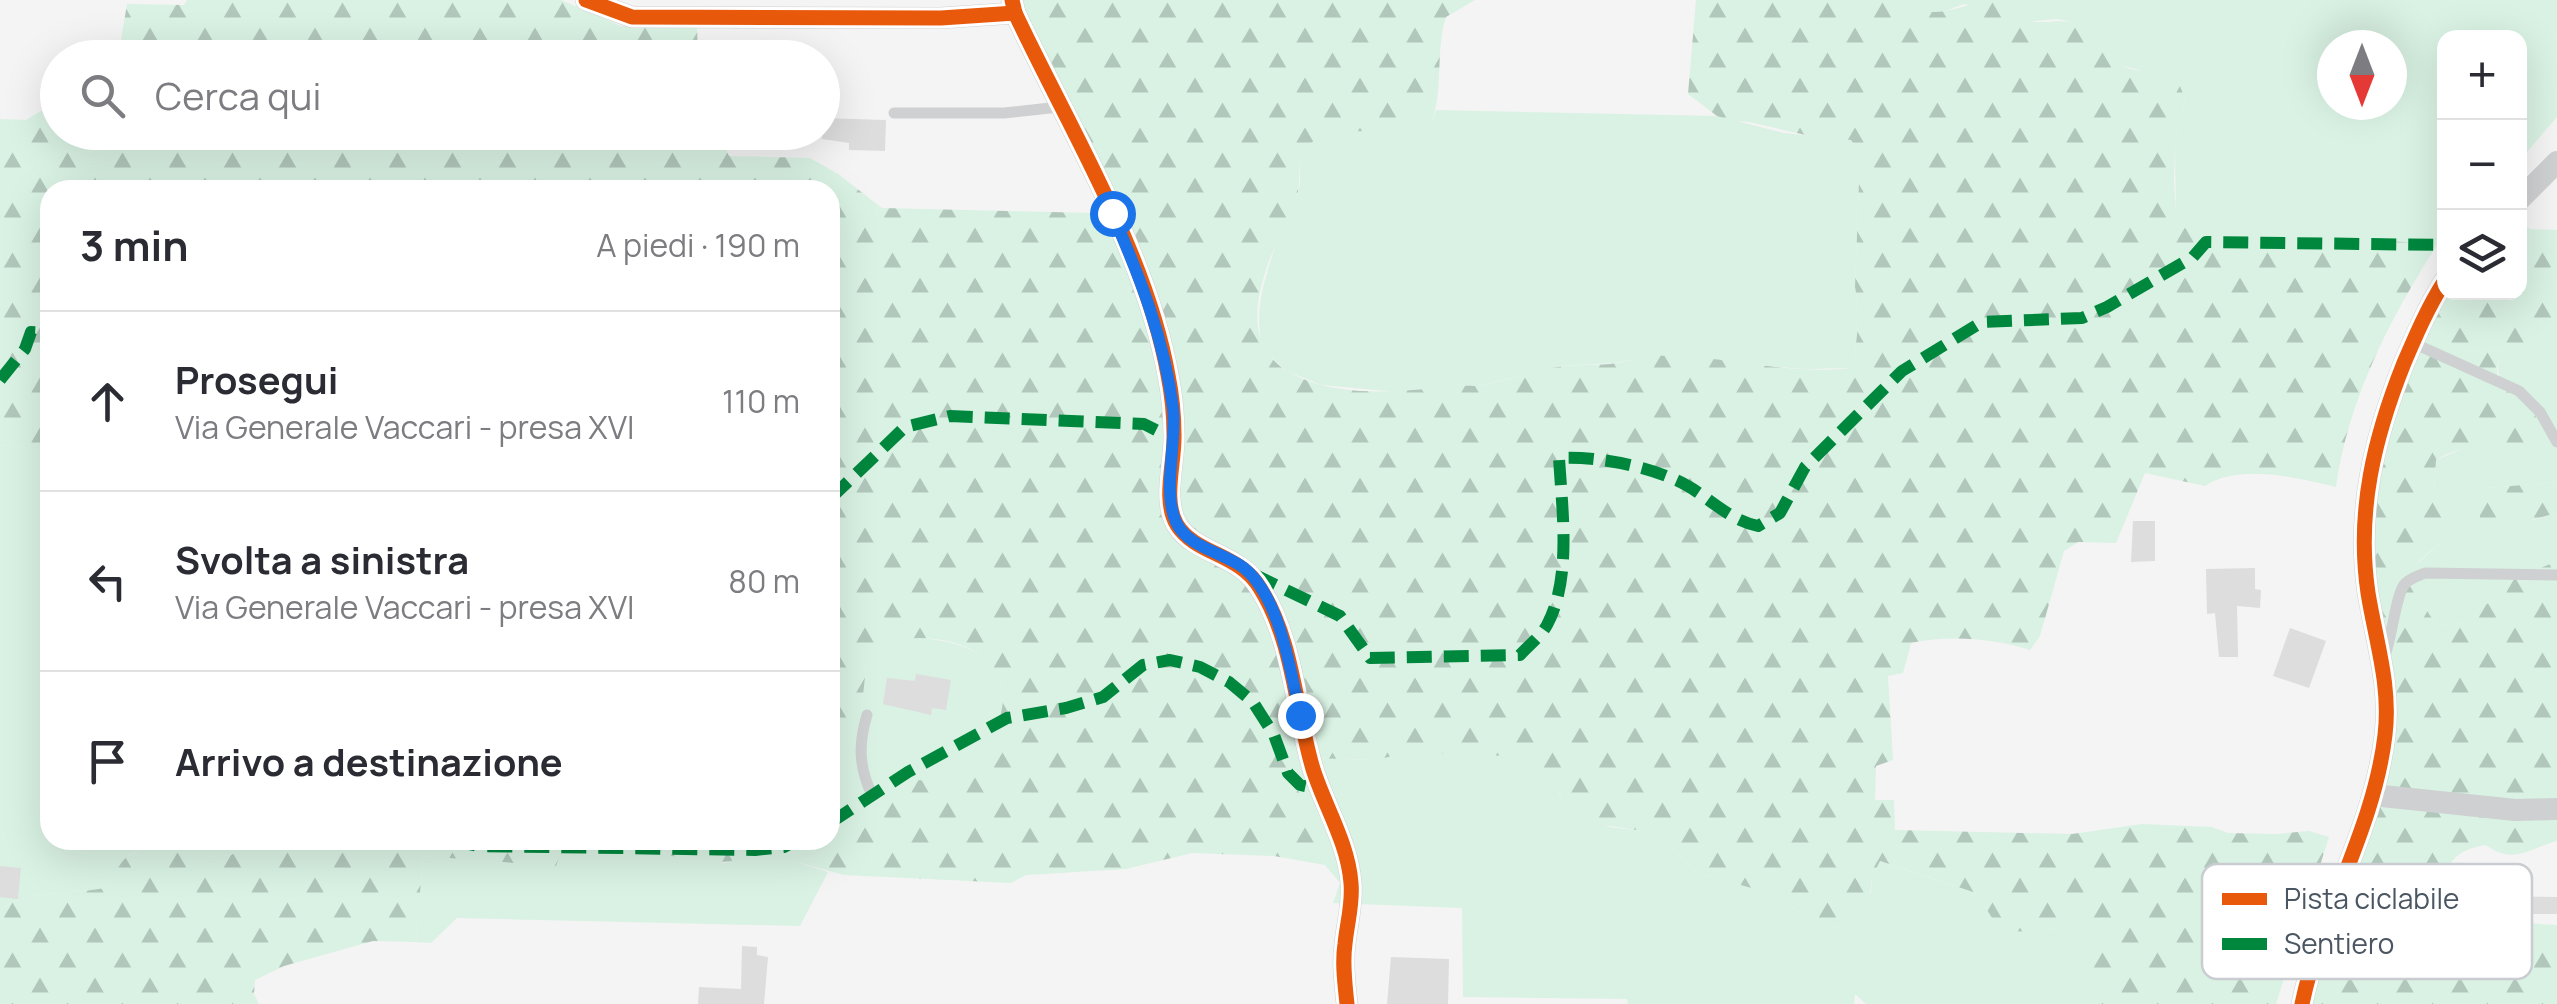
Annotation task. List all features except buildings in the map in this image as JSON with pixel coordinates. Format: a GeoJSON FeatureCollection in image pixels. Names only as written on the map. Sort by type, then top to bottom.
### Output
{"type":"FeatureCollection","features":[{"type":"Feature","properties":{"kind":"street"},"geometry":{"type":"LineString","coordinates":[[586,0],[632,16],[941,18],[1014,6],[1148,295],[1174,414],[1170,500],[1176,524],[1191,538],[1248,572],[1261,590],[1287,650],[1311,761],[1324,804],[1344,846],[1351,883],[1344,947],[1347,1004]]}},
{"type":"Feature","properties":{"kind":"street"},"geometry":{"type":"LineString","coordinates":[[2527,191],[2557,162]]}},
{"type":"Feature","properties":{"kind":"street"},"geometry":{"type":"LineString","coordinates":[[2349,864],[2372,795],[2385,740],[2388,700],[2362,546],[2370,467],[2380,424],[2437,296]]}},
{"type":"Feature","properties":{"kind":"street"},"geometry":{"type":"LineString","coordinates":[[2372,795],[2515,810],[2557,810]]}},
{"type":"Feature","properties":{"kind":"street"},"geometry":{"type":"LineString","coordinates":[[2302,1004],[2310,979]]}},
{"type":"Feature","properties":{"kind":"lane"},"geometry":{"type":"LineString","coordinates":[[894,112],[1004,113],[1059,107]]}},
{"type":"Feature","properties":{"kind":"lane"},"geometry":{"type":"LineString","coordinates":[[2413,343],[2520,391],[2540,412],[2557,442]]}},
{"type":"Feature","properties":{"kind":"lane"},"geometry":{"type":"LineString","coordinates":[[2382,662],[2392,638],[2403,586],[2409,580],[2426,573],[2557,575]]}},
{"type":"Feature","properties":{"kind":"lane"},"geometry":{"type":"LineString","coordinates":[[867,715],[859,742],[862,775],[872,796]]}},
{"type":"Feature","properties":{"kind":"green space"},"geometry":{"type":"Polygon","coordinates":[[[187,0],[561,0],[621,26],[697,26],[697,40],[121,40],[127,4],[184,5],[187,0]]]}},
{"type":"Feature","properties":{"kind":"green space"},"geometry":{"type":"Polygon","coordinates":[[[1018,0],[1475,0],[1446,17],[1432,121],[1404,129],[1329,135],[1314,141],[1303,153],[1295,203],[1264,274],[1258,300],[1258,324],[1264,346],[1278,365],[1322,385],[1382,392],[1480,386],[1557,367],[1655,356],[1803,369],[1852,368],[1858,318],[1855,287],[1860,154],[1851,140],[1819,138],[1717,116],[1688,94],[1696,0],[1909,0],[1919,8],[1939,12],[1998,1],[2030,21],[2088,25],[2102,48],[2118,63],[2138,71],[2166,71],[2179,84],[2185,98],[2175,147],[2176,213],[2184,227],[2197,235],[2245,245],[2344,247],[2380,240],[2437,245],[2373,361],[2350,423],[2336,487],[2252,474],[2219,479],[2205,486],[2145,473],[2116,543],[2078,542],[2064,551],[2040,636],[2030,650],[1970,639],[1911,643],[1903,673],[1888,676],[1893,760],[1876,766],[1875,800],[1894,800],[1895,830],[2072,834],[2142,824],[2212,827],[2228,833],[2309,831],[2329,837],[2320,864],[2202,864],[2202,979],[2284,979],[2276,1004],[2096,1004],[2086,997],[2084,981],[2096,957],[2093,932],[2075,924],[2040,932],[2007,931],[1994,921],[1976,893],[1880,861],[1872,877],[1868,912],[1854,923],[1837,927],[1819,922],[1755,889],[1697,873],[1668,844],[1643,831],[1578,821],[1564,809],[1560,793],[1540,766],[1508,756],[1411,752],[1375,760],[1310,758],[1284,777],[1306,800],[1325,829],[1330,849],[1325,865],[1274,856],[1192,853],[1126,869],[1026,875],[1011,883],[844,875],[793,861],[794,850],[840,850],[840,821],[873,788],[896,781],[962,781],[982,752],[996,741],[1003,701],[996,671],[972,650],[940,639],[891,641],[866,668],[857,721],[840,743],[840,180],[40,180],[40,457],[24,447],[0,445],[0,119],[26,120],[40,111],[40,150],[726,150],[729,156],[810,158],[882,208],[1096,213],[1117,208],[1018,0]]]}},
{"type":"Feature","properties":{"kind":"green space"},"geometry":{"type":"Polygon","coordinates":[[[1909,0],[2557,0],[2557,117],[2527,152],[2527,30],[2437,30],[2437,245],[2380,240],[2344,247],[2245,245],[2197,235],[2184,227],[2176,213],[2175,147],[2185,98],[2148,73],[2115,63],[2103,53],[2088,25],[2057,19],[2025,22],[2009,14],[1964,4],[1934,15],[1918,10],[1909,0]]]}},
{"type":"Feature","properties":{"kind":"green space"},"geometry":{"type":"Polygon","coordinates":[[[1436,110],[1717,116],[1784,133],[1851,140],[1860,154],[1855,287],[1858,318],[1852,368],[1803,369],[1652,356],[1560,366],[1478,386],[1408,393],[1322,385],[1288,372],[1263,350],[1259,313],[1280,230],[1298,194],[1304,150],[1327,135],[1418,126],[1432,121],[1436,110]]]}},
{"type":"Feature","properties":{"kind":"green space"},"geometry":{"type":"Polygon","coordinates":[[[2527,227],[2557,230],[2557,344],[2508,344],[2497,366],[2501,382],[2535,406],[2537,439],[2462,449],[2436,460],[2434,493],[2445,505],[2446,538],[2418,562],[2418,580],[2424,604],[2439,626],[2471,620],[2481,607],[2498,598],[2508,582],[2557,561],[2557,841],[2513,855],[2486,845],[2459,854],[2450,864],[2355,864],[2381,789],[2370,588],[2369,461],[2440,300],[2527,300],[2527,227]]]}},
{"type":"Feature","properties":{"kind":"green space"},"geometry":{"type":"Polygon","coordinates":[[[2508,344],[2557,344],[2557,482],[2488,488],[2533,520],[2557,513],[2557,561],[2508,582],[2498,598],[2481,607],[2471,620],[2439,626],[2424,604],[2418,572],[2418,563],[2446,538],[2434,493],[2436,460],[2469,446],[2487,444],[2506,389],[2498,371],[2501,356],[2508,344]]]}},
{"type":"Feature","properties":{"kind":"green space"},"geometry":{"type":"Polygon","coordinates":[[[0,445],[24,447],[40,456],[40,850],[138,850],[124,860],[112,886],[20,899],[0,912],[0,445]]]}},
{"type":"Feature","properties":{"kind":"green space"},"geometry":{"type":"Polygon","coordinates":[[[2557,482],[2557,513],[2515,524],[2480,518],[2478,502],[2488,488],[2557,482]]]}},
{"type":"Feature","properties":{"kind":"green space"},"geometry":{"type":"Polygon","coordinates":[[[907,637],[953,643],[980,655],[991,665],[1003,693],[996,741],[982,752],[962,781],[863,794],[840,823],[840,740],[862,705],[866,668],[890,641],[907,637]]]}},
{"type":"Feature","properties":{"kind":"green space"},"geometry":{"type":"Polygon","coordinates":[[[1410,752],[1479,752],[1530,761],[1550,777],[1564,809],[1610,827],[1643,831],[1668,844],[1697,873],[1755,889],[1819,922],[1837,927],[1854,923],[1871,893],[1879,861],[1976,893],[1994,921],[2040,932],[2075,924],[2093,932],[2100,949],[2086,997],[2096,1004],[1866,1004],[1855,994],[1854,1004],[1628,1004],[1627,999],[1463,997],[1462,908],[1333,903],[1340,883],[1325,865],[1330,849],[1308,804],[1284,777],[1310,758],[1375,760],[1410,752]]]}},
{"type":"Feature","properties":{"kind":"green space"},"geometry":{"type":"Polygon","coordinates":[[[140,850],[196,850],[206,857],[232,855],[236,850],[562,850],[556,866],[423,856],[416,942],[373,941],[284,966],[255,980],[254,994],[259,1004],[0,1004],[0,912],[20,899],[111,886],[129,856],[140,850]]]}},
{"type":"Feature","properties":{"kind":"green space"},"geometry":{"type":"Polygon","coordinates":[[[196,850],[236,850],[232,855],[206,857],[196,850]]]}},
{"type":"Feature","properties":{"kind":"green space"},"geometry":{"type":"Polygon","coordinates":[[[554,850],[639,850],[726,863],[741,850],[794,850],[793,861],[828,872],[800,926],[457,918],[431,943],[416,942],[423,856],[481,859],[539,855],[554,850]]]}},
{"type":"Feature","properties":{"kind":"green space"},"geometry":{"type":"Polygon","coordinates":[[[649,850],[747,850],[742,859],[725,862],[649,850]]]}},
{"type":"Feature","properties":{"kind":"green space"},"geometry":{"type":"Polygon","coordinates":[[[2532,923],[2557,925],[2557,1004],[2306,1004],[2315,979],[2532,979],[2532,923]]]}},
{"type":"Feature","properties":{"kind":"marked path"},"geometry":{"type":"LineString","coordinates":[[1253,574],[1340,616],[1370,658],[1520,655],[1547,625],[1560,586],[1564,543],[1559,458],[1603,460],[1663,475],[1687,485],[1735,518],[1758,526],[1780,513],[1805,467],[1902,371],[1982,322],[2082,318],[2193,257],[2206,242],[2437,245]]}},
{"type":"Feature","properties":{"kind":"marked path"},"geometry":{"type":"LineString","coordinates":[[0,380],[25,349],[31,332],[40,332]]}},
{"type":"Feature","properties":{"kind":"marked path"},"geometry":{"type":"LineString","coordinates":[[840,489],[905,427],[950,416],[1144,424],[1174,439]]}},
{"type":"Feature","properties":{"kind":"marked path"},"geometry":{"type":"LineString","coordinates":[[840,816],[908,772],[1007,718],[1103,697],[1143,665],[1170,660],[1200,667],[1229,682],[1253,702],[1274,735],[1288,773],[1300,785],[1319,789]]}},
{"type":"Feature","properties":{"kind":"cycle path"},"geometry":{"type":"LineString","coordinates":[[586,0],[632,17],[941,18],[1015,13]]}},
{"type":"Feature","properties":{"kind":"cycle path"},"geometry":{"type":"LineString","coordinates":[[1012,0],[1124,236],[1157,329],[1173,412],[1170,504],[1177,525],[1195,543],[1251,576],[1280,631],[1313,769],[1349,868],[1351,898],[1344,959],[1347,1004]]}},
{"type":"Feature","properties":{"kind":"cycle path"},"geometry":{"type":"LineString","coordinates":[[2349,864],[2379,770],[2386,717],[2365,563],[2370,476],[2384,419],[2404,363],[2437,294]]}},
{"type":"Feature","properties":{"kind":"cycle path"},"geometry":{"type":"LineString","coordinates":[[2302,1004],[2309,979]]}},
{"type":"Feature","properties":{"kind":"route"},"geometry":{"type":"LineString","coordinates":[[1112,213],[1148,295],[1168,374],[1174,414],[1170,500],[1176,524],[1212,552],[1234,560],[1261,590],[1287,650],[1300,715]]}}]}
